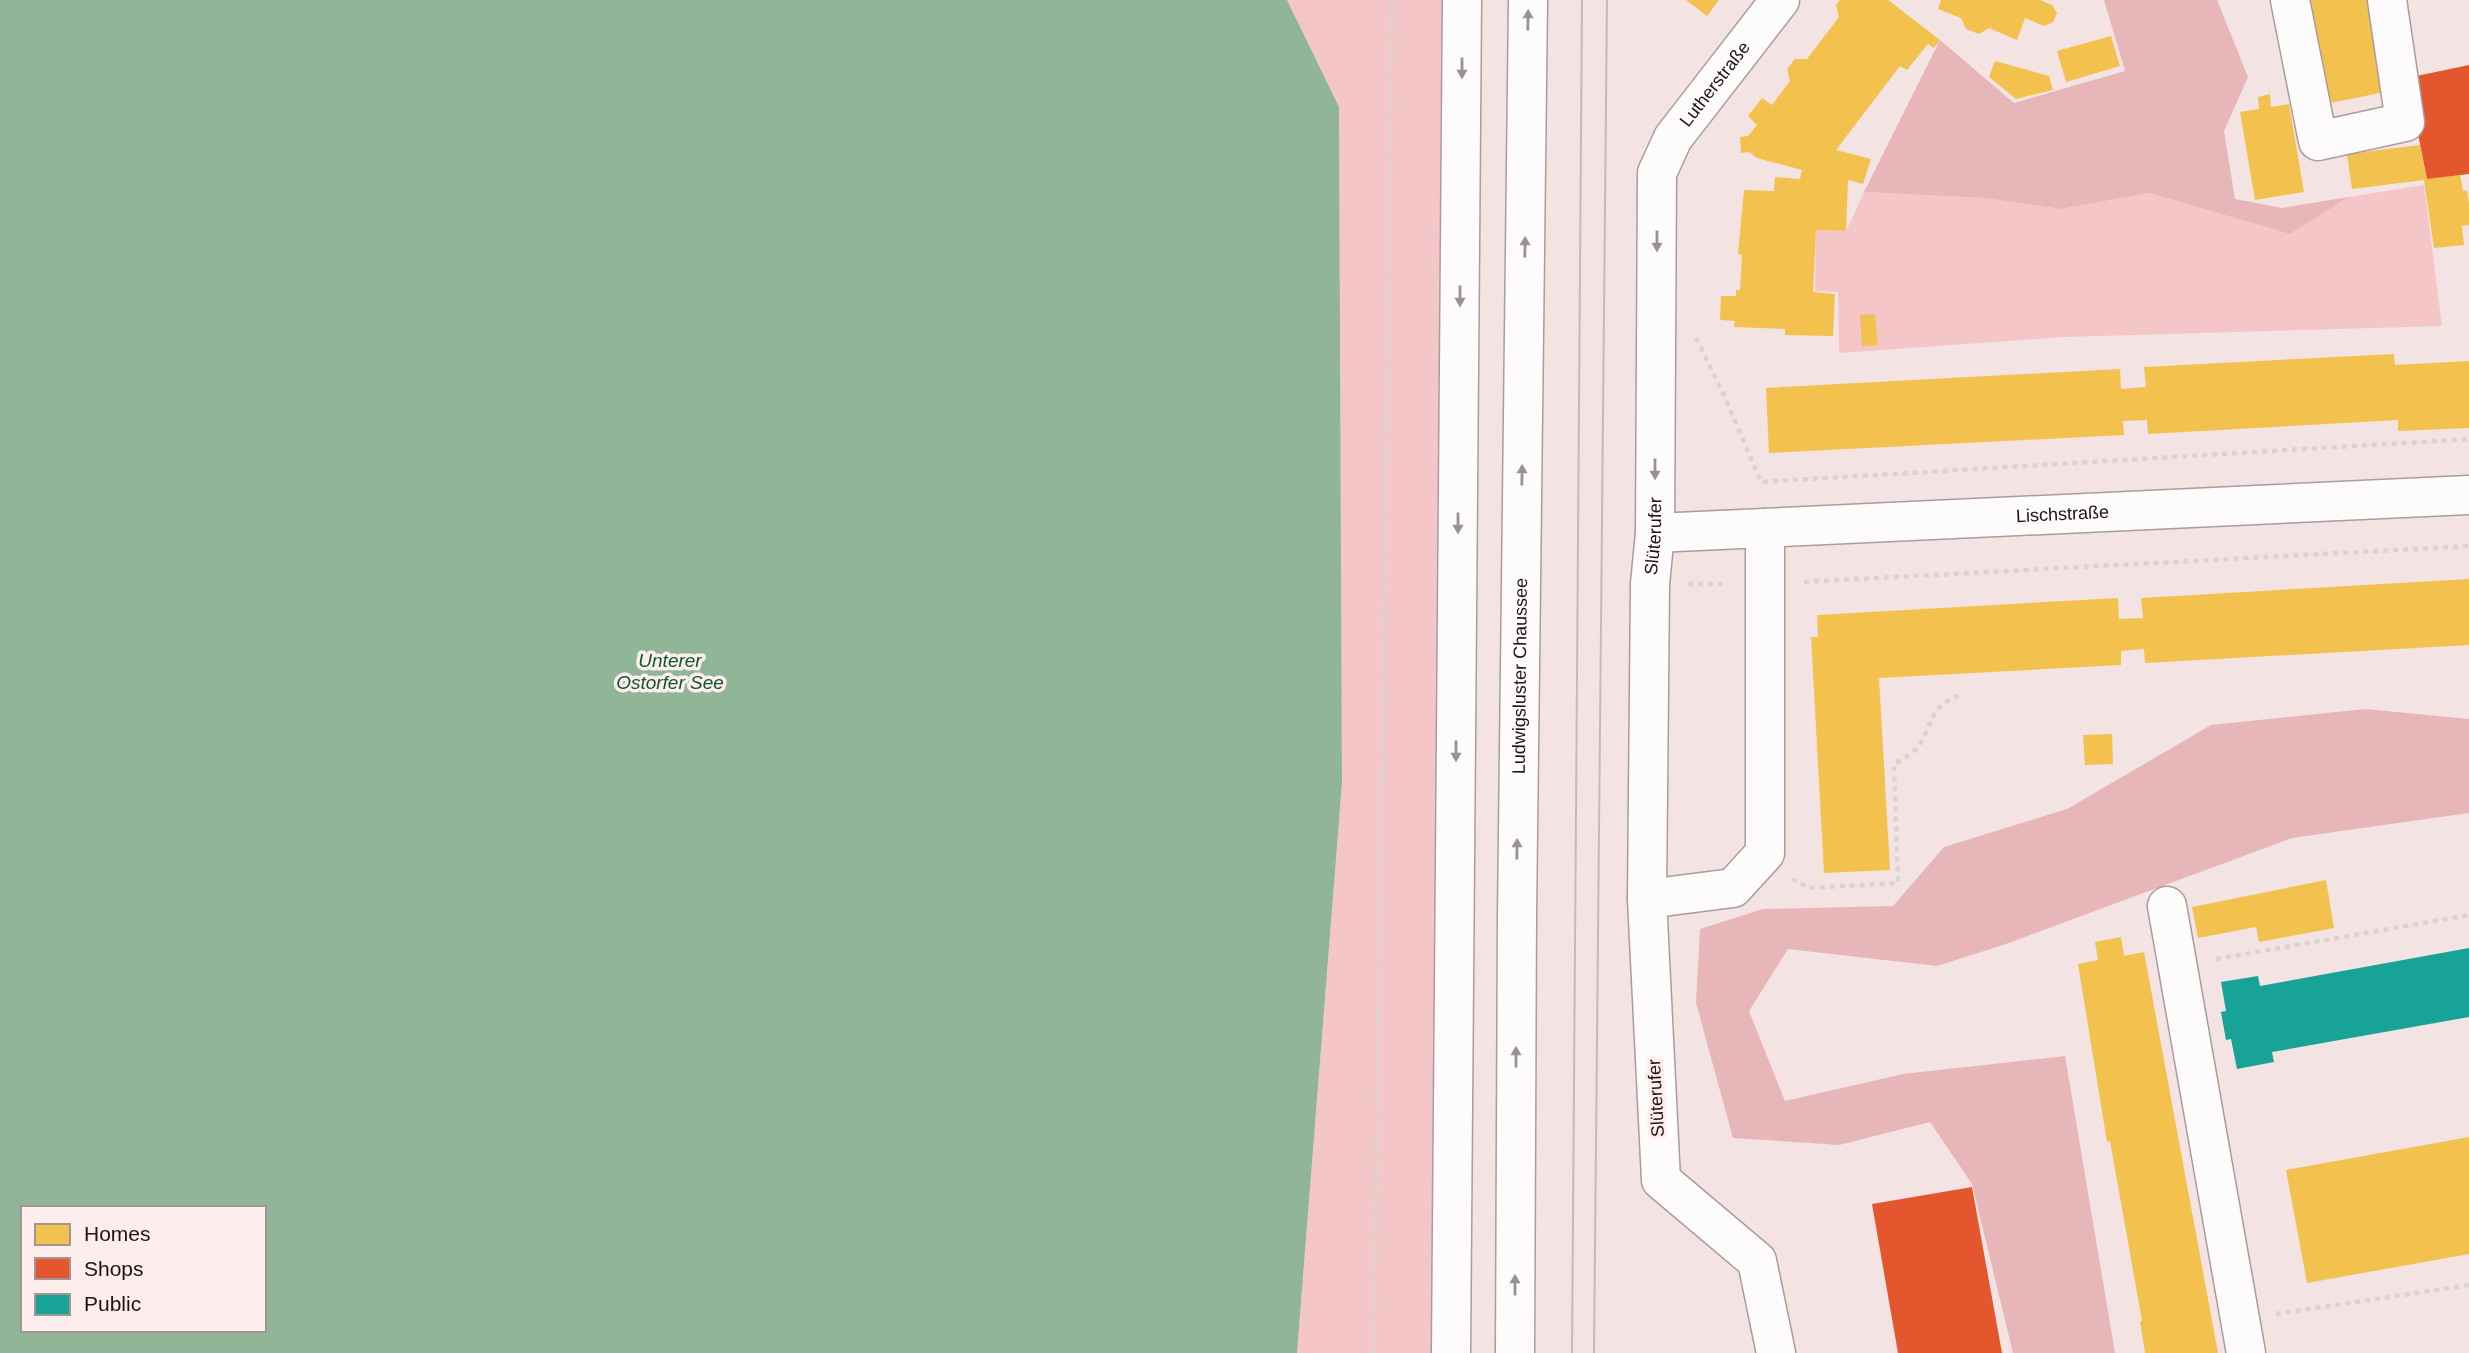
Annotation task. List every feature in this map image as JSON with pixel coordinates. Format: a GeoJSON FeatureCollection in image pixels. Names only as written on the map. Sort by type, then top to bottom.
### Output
{"type":"FeatureCollection","features":[{"type":"Feature","properties":{"kind":"street"},"geometry":{"type":"LineString","coordinates":[[1451,1353],[1462,0]]}},
{"type":"Feature","properties":{"kind":"street","name":"Ludwigsluster Chaussee"},"geometry":{"type":"LineString","coordinates":[[1515,1353],[1517,917],[1528,0]]}},
{"type":"Feature","properties":{"kind":"street","name":"Lutherstraße"},"geometry":{"type":"LineString","coordinates":[[1657,173],[1673,138],[1780,0]]}},
{"type":"Feature","properties":{"kind":"street"},"geometry":{"type":"LineString","coordinates":[[2290,0],[2318,141],[2405,122],[2387,0]]}},
{"type":"Feature","properties":{"kind":"street","name":"Slüterufer"},"geometry":{"type":"LineString","coordinates":[[1657,173],[1655,533],[1650,584],[1647,899],[1660,1171],[1661,1180],[1756,1261],[1776,1353]]}},
{"type":"Feature","properties":{"kind":"street","name":"Lischstraße"},"geometry":{"type":"LineString","coordinates":[[1655,533],[2469,495]]}},
{"type":"Feature","properties":{"kind":"street"},"geometry":{"type":"LineString","coordinates":[[1647,899],[1733,888],[1765,853],[1765,528]]}},
{"type":"Feature","properties":{"kind":"street"},"geometry":{"type":"LineString","coordinates":[[2167,906],[2243,1336]]}},
{"type":"Feature","properties":{"kind":"path"},"geometry":{"type":"LineString","coordinates":[[1374,1353],[1392,0]]}},
{"type":"Feature","properties":{"kind":"path"},"geometry":{"type":"LineString","coordinates":[[1691,329],[1723,393],[1761,482],[2469,439]]}},
{"type":"Feature","properties":{"kind":"path"},"geometry":{"type":"LineString","coordinates":[[1684,584],[1765,584],[2469,546]]}},
{"type":"Feature","properties":{"kind":"path"},"geometry":{"type":"LineString","coordinates":[[1785,872],[1789,878],[1810,888],[1898,883],[1894,764],[1916,749],[1931,718],[1947,700],[1962,694]]}},
{"type":"Feature","properties":{"kind":"path"},"geometry":{"type":"LineString","coordinates":[[2177,966],[2469,915]]}},
{"type":"Feature","properties":{"kind":"path"},"geometry":{"type":"LineString","coordinates":[[2243,1336],[2469,1285]]}},
{"type":"Feature","properties":{"kind":"shaded area"},"geometry":{"type":"Polygon","coordinates":[[[1287,0],[1462,0],[1451,1353],[1297,1353],[1342,783],[1339,108],[1287,0]]]}},
{"type":"Feature","properties":{"kind":"shaded area"},"geometry":{"type":"Polygon","coordinates":[[[2104,0],[2217,0],[2248,77],[2224,131],[2235,199],[2282,208],[2349,197],[2290,234],[2149,193],[2061,209],[1984,198],[1864,192],[1940,40],[2014,103],[2125,71],[2104,0]]]}},
{"type":"Feature","properties":{"kind":"shaded area"},"geometry":{"type":"Polygon","coordinates":[[[2424,185],[2442,326],[2064,337],[1839,353],[1838,292],[1815,291],[1816,230],[1846,231],[1864,192],[1984,198],[2061,209],[2149,193],[2290,234],[2349,197],[2424,185]]]}},
{"type":"Feature","properties":{"kind":"shaded area"},"geometry":{"type":"Polygon","coordinates":[[[2365,709],[2469,719],[2469,813],[2292,838],[2003,945],[1937,966],[1788,949],[1749,1011],[1785,1101],[1903,1074],[2065,1056],[2115,1353],[2013,1353],[1972,1184],[1930,1122],[1839,1145],[1733,1138],[1696,1003],[1700,929],[1763,909],[1893,906],[1944,847],[2067,809],[2211,725],[2365,709]]]}},
{"type":"Feature","properties":{"kind":"water","name":"Unterer Ostorfer See"},"geometry":{"type":"Polygon","coordinates":[[[0,0],[1287,0],[1339,107],[1342,783],[1297,1353],[0,1353],[0,0]]]}},
{"type":"Feature","properties":{"kind":"building: Homes"},"geometry":{"type":"Polygon","coordinates":[[[1686,0],[1719,0],[1707,16],[1686,0]]]}},
{"type":"Feature","properties":{"kind":"building: Homes"},"geometry":{"type":"Polygon","coordinates":[[[1840,0],[1888,0],[1940,40],[1934,48],[1928,44],[1907,70],[1900,66],[1836,150],[1871,159],[1863,184],[1848,180],[1846,231],[1816,230],[1813,292],[1835,294],[1833,336],[1785,335],[1785,329],[1734,327],[1735,321],[1720,320],[1721,296],[1736,296],[1736,290],[1740,290],[1742,255],[1738,254],[1744,190],[1774,191],[1775,177],[1800,179],[1802,170],[1757,158],[1749,152],[1741,153],[1740,137],[1748,136],[1757,125],[1748,116],[1762,98],[1772,105],[1790,81],[1787,69],[1795,59],[1807,59],[1839,17],[1836,5],[1840,0]]]}},
{"type":"Feature","properties":{"kind":"building: Homes"},"geometry":{"type":"Polygon","coordinates":[[[1941,0],[2040,0],[2052,5],[2057,13],[2053,22],[2044,26],[2025,18],[2017,40],[1989,28],[1979,34],[1966,29],[1961,18],[1938,9],[1941,0]]]}},
{"type":"Feature","properties":{"kind":"building: Homes"},"geometry":{"type":"Polygon","coordinates":[[[2298,0],[2375,0],[2377,18],[2369,20],[2384,92],[2326,104],[2298,0]]]}},
{"type":"Feature","properties":{"kind":"building: Homes"},"geometry":{"type":"Polygon","coordinates":[[[2111,36],[2120,66],[2066,82],[2057,51],[2111,36]]]}},
{"type":"Feature","properties":{"kind":"building: Homes"},"geometry":{"type":"Polygon","coordinates":[[[1995,61],[2049,76],[2053,90],[2016,99],[1989,77],[1995,61]]]}},
{"type":"Feature","properties":{"kind":"building: Homes"},"geometry":{"type":"Polygon","coordinates":[[[2270,94],[2271,107],[2289,104],[2304,192],[2255,200],[2240,112],[2259,109],[2258,97],[2270,94]]]}},
{"type":"Feature","properties":{"kind":"building: Homes"},"geometry":{"type":"Polygon","coordinates":[[[2420,145],[2427,179],[2460,175],[2463,191],[2467,190],[2469,225],[2462,226],[2464,245],[2434,248],[2424,180],[2352,189],[2347,154],[2420,145]]]}},
{"type":"Feature","properties":{"kind":"building: Homes"},"geometry":{"type":"Polygon","coordinates":[[[1875,314],[1878,345],[1862,346],[1860,315],[1875,314]]]}},
{"type":"Feature","properties":{"kind":"building: Homes"},"geometry":{"type":"Polygon","coordinates":[[[2394,354],[2395,365],[2469,361],[2469,428],[2398,431],[2398,420],[2148,434],[2147,420],[2123,421],[2124,435],[1769,453],[1766,388],[2120,369],[2121,389],[2146,387],[2144,367],[2394,354]]]}},
{"type":"Feature","properties":{"kind":"building: Homes"},"geometry":{"type":"Polygon","coordinates":[[[2469,579],[2469,645],[2145,663],[2144,649],[2121,651],[2121,665],[1879,678],[1890,870],[1824,873],[1811,637],[1818,637],[1817,615],[2118,598],[2119,619],[2143,618],[2141,598],[2469,579]]]}},
{"type":"Feature","properties":{"kind":"building: Homes"},"geometry":{"type":"Polygon","coordinates":[[[2112,734],[2113,764],[2085,765],[2083,735],[2112,734]]]}},
{"type":"Feature","properties":{"kind":"building: Homes"},"geometry":{"type":"Polygon","coordinates":[[[2326,880],[2334,928],[2259,942],[2256,927],[2198,938],[2192,907],[2326,880]]]}},
{"type":"Feature","properties":{"kind":"building: Homes"},"geometry":{"type":"Polygon","coordinates":[[[2121,937],[2124,956],[2144,952],[2218,1353],[2145,1353],[2142,1321],[2110,1141],[2107,1142],[2078,964],[2098,960],[2095,942],[2121,937]]]}},
{"type":"Feature","properties":{"kind":"building: Homes"},"geometry":{"type":"Polygon","coordinates":[[[2469,1137],[2469,1254],[2307,1283],[2286,1170],[2469,1137]]]}},
{"type":"Feature","properties":{"kind":"building: Shops"},"geometry":{"type":"Polygon","coordinates":[[[2469,65],[2469,174],[2427,179],[2407,78],[2469,65]]]}},
{"type":"Feature","properties":{"kind":"building: Shops"},"geometry":{"type":"Polygon","coordinates":[[[1972,1187],[2002,1353],[1898,1353],[1872,1204],[1972,1187]]]}},
{"type":"Feature","properties":{"kind":"building: Public"},"geometry":{"type":"Polygon","coordinates":[[[2469,948],[2469,1017],[2272,1052],[2274,1062],[2237,1069],[2231,1039],[2226,1040],[2221,1012],[2226,1011],[2221,982],[2258,976],[2260,986],[2469,948]]]}},
{"type":"Feature","properties":{"kind":"tram line"},"geometry":{"type":"LineString","coordinates":[[1572,1353],[1582,0]]}},
{"type":"Feature","properties":{"kind":"tram line"},"geometry":{"type":"LineString","coordinates":[[1594,1353],[1607,0]]}}]}
